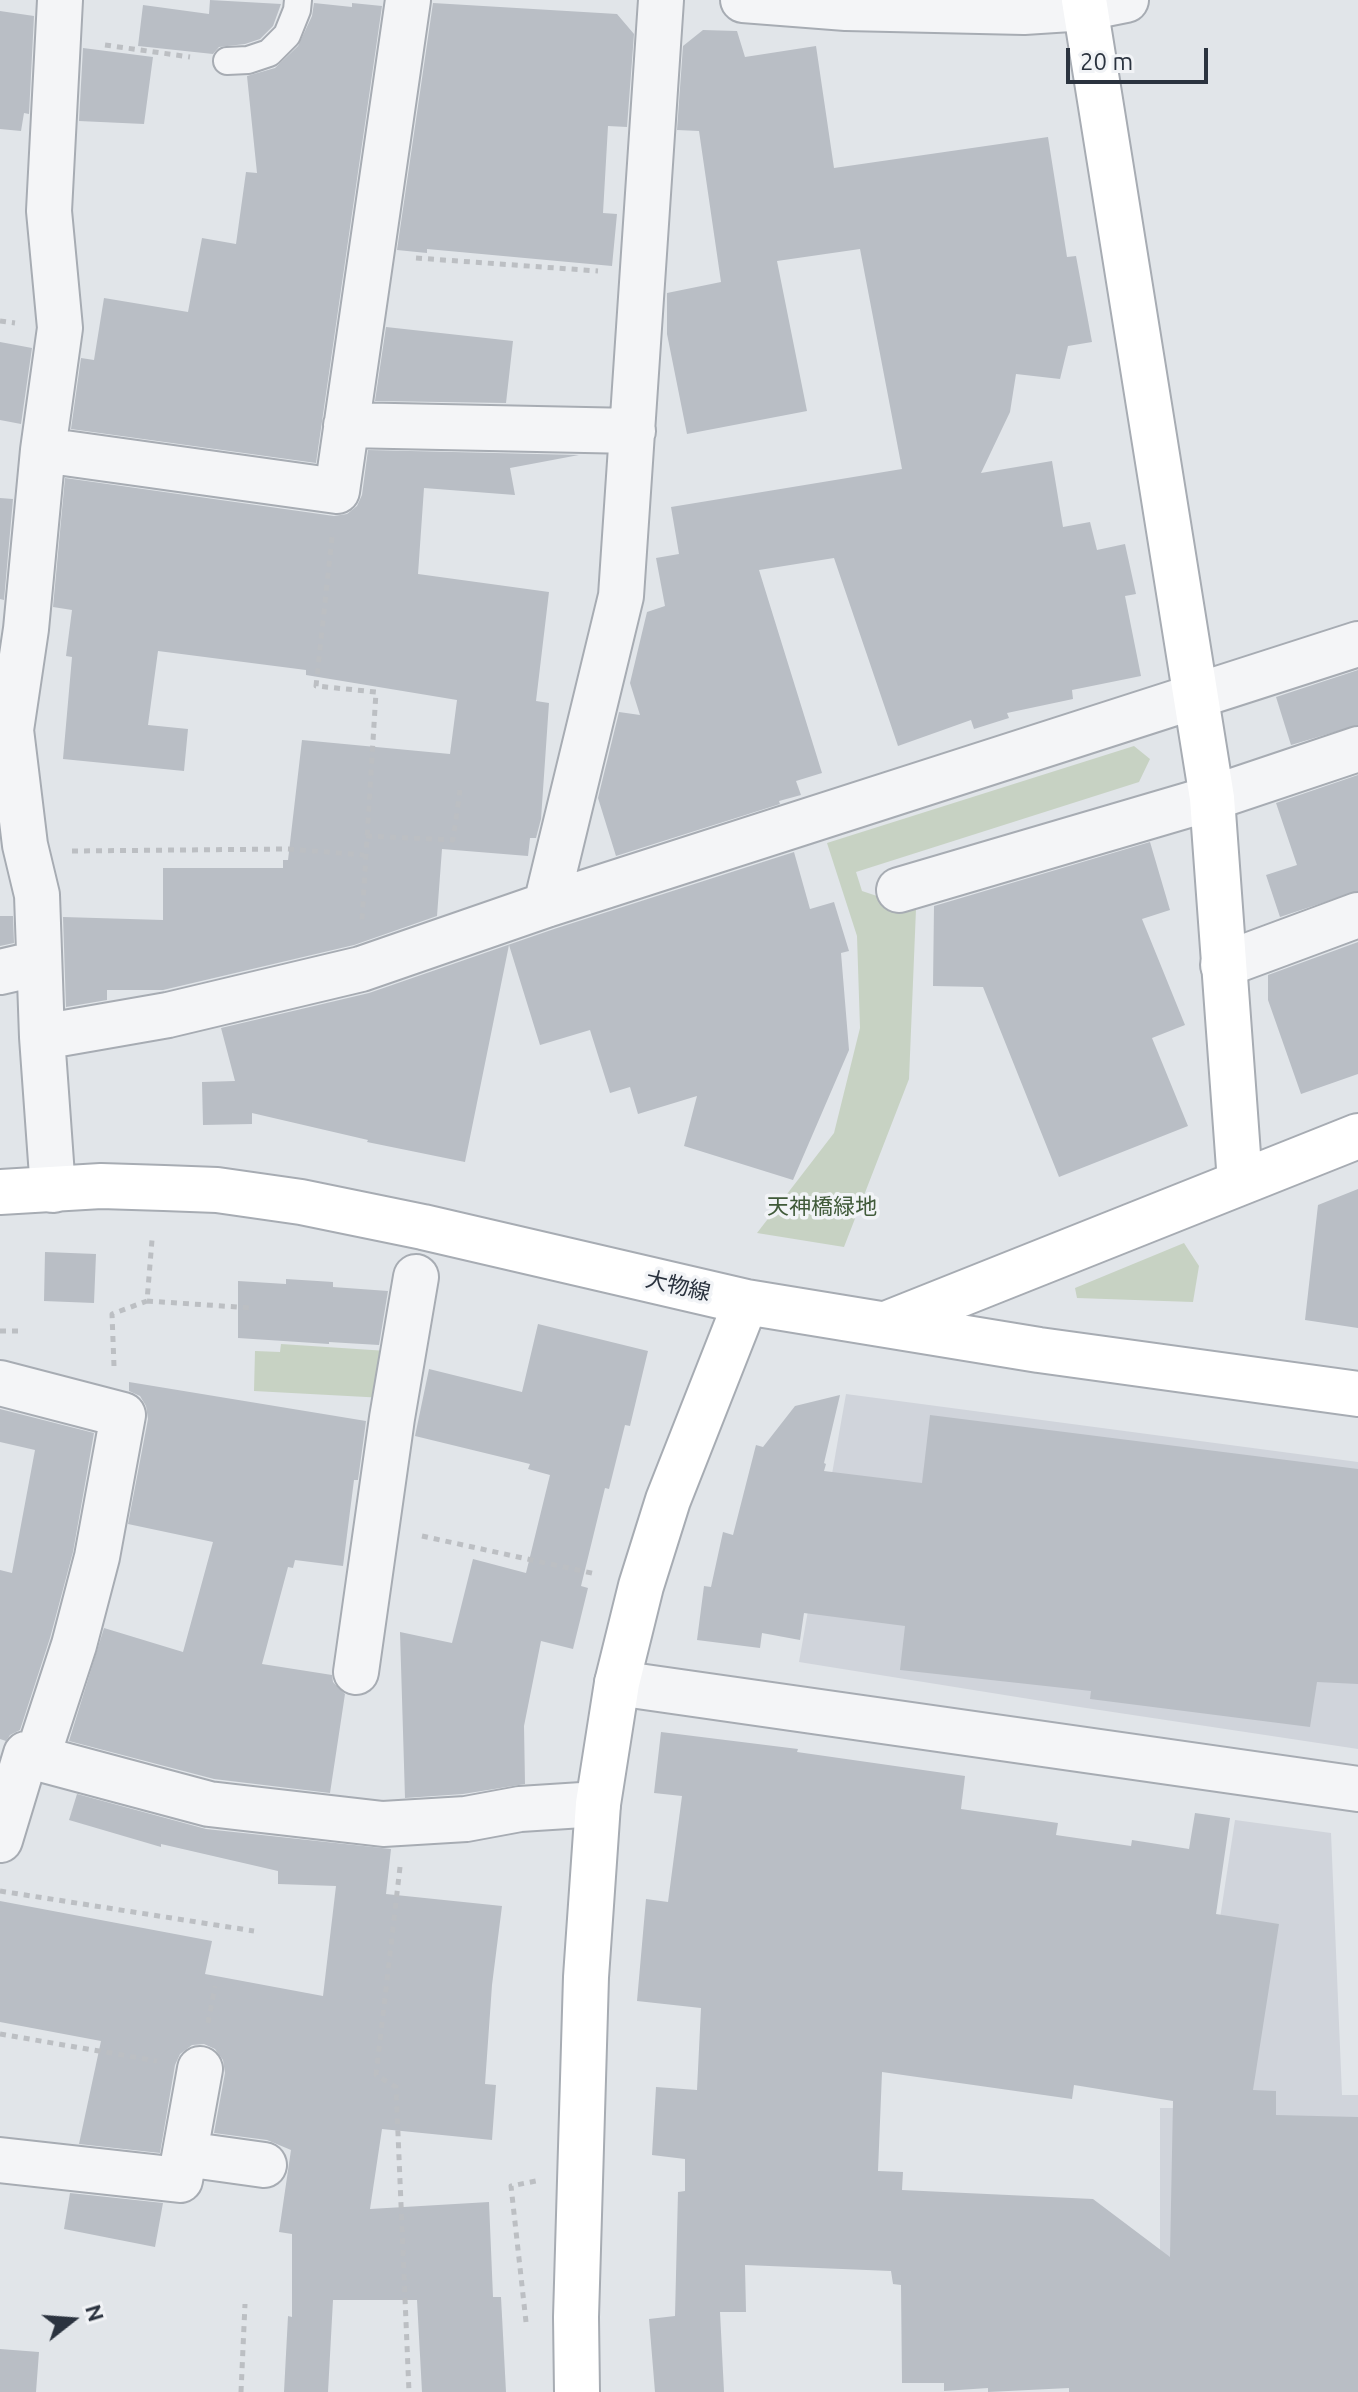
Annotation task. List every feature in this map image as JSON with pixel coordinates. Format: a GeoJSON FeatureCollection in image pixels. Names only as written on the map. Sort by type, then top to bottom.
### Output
{"type":"FeatureCollection","features":[{"type":"Feature","properties":{"kind":"street"},"geometry":{"type":"LineString","coordinates":[[43,450],[337,491],[408,0]]}},
{"type":"Feature","properties":{"kind":"street"},"geometry":{"type":"LineString","coordinates":[[546,905],[621,596],[661,0]]}},
{"type":"Feature","properties":{"kind":"street"},"geometry":{"type":"LineString","coordinates":[[743,0],[1024,12],[1099,3],[1195,696],[1212,798],[1240,1182]]}},
{"type":"Feature","properties":{"kind":"street"},"geometry":{"type":"LineString","coordinates":[[53,1190],[42,1037],[19,968],[37,895],[27,855],[6,730],[13,631],[60,328],[49,211],[60,20]]}},
{"type":"Feature","properties":{"kind":"street"},"geometry":{"type":"LineString","coordinates":[[346,425],[633,431]]}},
{"type":"Feature","properties":{"kind":"street"},"geometry":{"type":"LineString","coordinates":[[42,1037],[168,1015],[361,969],[546,905],[1358,644]]}},
{"type":"Feature","properties":{"kind":"street"},"geometry":{"type":"LineString","coordinates":[[899,890],[1212,798],[1358,749]]}},
{"type":"Feature","properties":{"kind":"street"},"geometry":{"type":"LineString","coordinates":[[1223,965],[1358,915]]}},
{"type":"Feature","properties":{"kind":"street"},"geometry":{"type":"LineString","coordinates":[[886,1324],[1358,1136]]}},
{"type":"Feature","properties":{"kind":"street","name":"大物線"},"geometry":{"type":"LineString","coordinates":[[0,1192],[101,1186],[190,1189],[301,1202],[746,1302],[1039,1350],[1358,1394]]}},
{"type":"Feature","properties":{"kind":"street"},"geometry":{"type":"LineString","coordinates":[[356,1672],[392,1418],[416,1277]]}},
{"type":"Feature","properties":{"kind":"street"},"geometry":{"type":"LineString","coordinates":[[577,2392],[576,2317],[586,1992],[598,1804],[617,1683],[641,1586],[668,1500],[746,1302]]}},
{"type":"Feature","properties":{"kind":"street"},"geometry":{"type":"LineString","coordinates":[[0,1383],[123,1415],[97,1557],[74,1645],[21,1753],[0,1840]]}},
{"type":"Feature","properties":{"kind":"street"},"geometry":{"type":"LineString","coordinates":[[617,1683],[1358,1789]]}},
{"type":"Feature","properties":{"kind":"street"},"geometry":{"type":"LineString","coordinates":[[21,1753],[209,1804],[383,1824],[466,1819],[520,1809],[598,1804]]}},
{"type":"Feature","properties":{"kind":"street"},"geometry":{"type":"LineString","coordinates":[[0,2160],[180,2180],[200,2069]]}},
{"type":"Feature","properties":{"kind":"street"},"geometry":{"type":"LineString","coordinates":[[185,2154],[264,2165]]}},
{"type":"Feature","properties":{"kind":"lane"},"geometry":{"type":"LineString","coordinates":[[227,61],[248,60],[269,53],[287,35],[298,0]]}},
{"type":"Feature","properties":{"kind":"path"},"geometry":{"type":"LineString","coordinates":[[60,20],[227,61]]}},
{"type":"Feature","properties":{"kind":"path"},"geometry":{"type":"LineString","coordinates":[[371,255],[644,275]]}},
{"type":"Feature","properties":{"kind":"path"},"geometry":{"type":"LineString","coordinates":[[337,491],[316,686],[376,692],[364,855],[361,969]]}},
{"type":"Feature","properties":{"kind":"path"},"geometry":{"type":"LineString","coordinates":[[366,836],[453,840],[460,790]]}},
{"type":"Feature","properties":{"kind":"path"},"geometry":{"type":"LineString","coordinates":[[27,855],[45,851],[288,849],[364,855]]}},
{"type":"Feature","properties":{"kind":"path"},"geometry":{"type":"LineString","coordinates":[[147,1301],[152,1240]]}},
{"type":"Feature","properties":{"kind":"path"},"geometry":{"type":"LineString","coordinates":[[123,1415],[115,1400],[112,1314],[147,1301],[253,1308]]}},
{"type":"Feature","properties":{"kind":"path"},"geometry":{"type":"LineString","coordinates":[[0,1331],[22,1331]]}},
{"type":"Feature","properties":{"kind":"path"},"geometry":{"type":"LineString","coordinates":[[378,1526],[600,1575]]}},
{"type":"Feature","properties":{"kind":"path"},"geometry":{"type":"LineString","coordinates":[[405,1822],[376,2075],[396,2087],[409,2392]]}},
{"type":"Feature","properties":{"kind":"path"},"geometry":{"type":"LineString","coordinates":[[0,1891],[254,1931]]}},
{"type":"Feature","properties":{"kind":"path"},"geometry":{"type":"LineString","coordinates":[[0,2034],[200,2069]]}},
{"type":"Feature","properties":{"kind":"path"},"geometry":{"type":"LineString","coordinates":[[241,2392],[245,2304]]}},
{"type":"Feature","properties":{"kind":"shaded area"},"geometry":{"type":"Polygon","coordinates":[[[846,1394],[1358,1462],[1358,1749],[799,1662],[846,1394]]]}},
{"type":"Feature","properties":{"kind":"shaded area"},"geometry":{"type":"Polygon","coordinates":[[[1235,1820],[1331,1833],[1342,2095],[1358,2095],[1358,2309],[1160,2309],[1160,2108],[1191,2108],[1235,1820]]]}},
{"type":"Feature","properties":{"kind":"green space","name":"天神橋緑地"},"geometry":{"type":"Polygon","coordinates":[[[1134,746],[1150,759],[1139,782],[856,872],[862,891],[916,909],[909,1079],[844,1247],[757,1233],[834,1133],[860,1028],[857,936],[827,843],[1134,746]]]}},
{"type":"Feature","properties":{"kind":"green space"},"geometry":{"type":"Polygon","coordinates":[[[1184,1243],[1199,1266],[1193,1302],[1077,1298],[1075,1288],[1184,1243]]]}},
{"type":"Feature","properties":{"kind":"green space"},"geometry":{"type":"Polygon","coordinates":[[[281,1344],[387,1351],[385,1398],[254,1391],[255,1351],[280,1352],[281,1344]]]}},
{"type":"Feature","properties":{"kind":"building"},"geometry":{"type":"Polygon","coordinates":[[[210,0],[281,4],[273,26],[260,39],[219,47],[213,54],[138,46],[143,5],[209,14],[210,0]]]}},
{"type":"Feature","properties":{"kind":"building"},"geometry":{"type":"Polygon","coordinates":[[[314,3],[382,6],[316,463],[71,429],[81,358],[94,360],[104,298],[188,312],[202,238],[236,244],[246,172],[257,173],[247,76],[275,68],[298,46],[312,16],[314,3]]]}},
{"type":"Feature","properties":{"kind":"building"},"geometry":{"type":"Polygon","coordinates":[[[433,3],[617,14],[634,34],[627,127],[608,126],[603,213],[617,214],[612,266],[427,249],[427,253],[397,250],[433,3]]]}},
{"type":"Feature","properties":{"kind":"building"},"geometry":{"type":"Polygon","coordinates":[[[0,11],[34,16],[29,114],[24,113],[21,131],[0,129],[0,11]]]}},
{"type":"Feature","properties":{"kind":"building"},"geometry":{"type":"Polygon","coordinates":[[[703,30],[737,31],[745,57],[816,46],[834,168],[1048,137],[1067,257],[1076,256],[1092,342],[1068,346],[1060,379],[1016,374],[1010,412],[981,473],[1052,461],[1063,527],[1090,522],[1097,550],[1125,544],[1136,594],[1125,596],[1141,676],[1072,690],[1073,699],[1007,713],[1009,718],[974,729],[971,720],[898,746],[834,558],[759,570],[822,773],[796,781],[801,795],[779,801],[780,804],[616,856],[598,798],[619,712],[640,715],[630,683],[647,612],[665,606],[656,558],[679,554],[671,507],[902,469],[860,249],[777,261],[807,411],[687,434],[667,334],[667,293],[721,282],[699,131],[677,130],[683,46],[703,30]]]}},
{"type":"Feature","properties":{"kind":"building"},"geometry":{"type":"Polygon","coordinates":[[[83,48],[153,57],[144,124],[79,121],[83,48]]]}},
{"type":"Feature","properties":{"kind":"building"},"geometry":{"type":"Polygon","coordinates":[[[386,327],[513,341],[506,403],[375,401],[386,327]]]}},
{"type":"Feature","properties":{"kind":"building"},"geometry":{"type":"Polygon","coordinates":[[[0,342],[32,348],[21,424],[0,420],[0,342]]]}},
{"type":"Feature","properties":{"kind":"building"},"geometry":{"type":"Polygon","coordinates":[[[368,450],[579,455],[510,468],[515,495],[424,488],[418,574],[549,592],[536,701],[549,703],[541,819],[536,838],[530,838],[528,856],[442,849],[437,916],[354,945],[163,990],[107,990],[107,1000],[66,1007],[63,917],[163,920],[163,868],[283,868],[283,860],[288,860],[302,740],[450,754],[457,700],[306,675],[306,670],[158,651],[148,725],[188,729],[184,771],[63,759],[72,657],[66,656],[72,610],[53,607],[65,478],[334,516],[347,514],[357,506],[362,495],[368,450]]]}},
{"type":"Feature","properties":{"kind":"building"},"geometry":{"type":"Polygon","coordinates":[[[0,498],[13,499],[4,600],[0,599],[0,498]]]}},
{"type":"Feature","properties":{"kind":"building"},"geometry":{"type":"Polygon","coordinates":[[[1358,670],[1358,725],[1291,745],[1276,697],[1358,670]]]}},
{"type":"Feature","properties":{"kind":"building"},"geometry":{"type":"Polygon","coordinates":[[[1358,775],[1358,891],[1280,917],[1266,875],[1297,865],[1276,803],[1358,775]]]}},
{"type":"Feature","properties":{"kind":"building"},"geometry":{"type":"Polygon","coordinates":[[[1150,842],[1170,910],[1142,919],[1185,1025],[1152,1038],[1188,1126],[1059,1177],[983,987],[933,986],[934,906],[1150,842]]]}},
{"type":"Feature","properties":{"kind":"building"},"geometry":{"type":"Polygon","coordinates":[[[794,852],[810,909],[834,902],[849,951],[841,953],[849,1050],[793,1180],[684,1146],[697,1096],[638,1114],[630,1087],[610,1093],[590,1030],[540,1045],[509,945],[465,1162],[367,1142],[252,1113],[252,1124],[203,1125],[202,1082],[235,1081],[221,1028],[369,993],[554,929],[794,852]]]}},
{"type":"Feature","properties":{"kind":"building"},"geometry":{"type":"Polygon","coordinates":[[[0,916],[13,916],[14,943],[0,946],[0,916]]]}},
{"type":"Feature","properties":{"kind":"building"},"geometry":{"type":"Polygon","coordinates":[[[1358,942],[1358,1074],[1301,1094],[1268,1000],[1268,975],[1358,942]]]}},
{"type":"Feature","properties":{"kind":"building"},"geometry":{"type":"Polygon","coordinates":[[[1358,1189],[1358,1328],[1305,1320],[1318,1205],[1358,1189]]]}},
{"type":"Feature","properties":{"kind":"building"},"geometry":{"type":"Polygon","coordinates":[[[45,1252],[96,1254],[94,1303],[44,1301],[45,1252]]]}},
{"type":"Feature","properties":{"kind":"building"},"geometry":{"type":"Polygon","coordinates":[[[286,1279],[333,1282],[333,1287],[388,1291],[379,1345],[238,1338],[238,1281],[286,1284],[286,1279]]]}},
{"type":"Feature","properties":{"kind":"building"},"geometry":{"type":"Polygon","coordinates":[[[538,1324],[648,1351],[630,1426],[625,1425],[609,1489],[605,1488],[581,1586],[588,1588],[573,1649],[541,1641],[524,1726],[525,1784],[463,1794],[405,1798],[400,1632],[452,1643],[473,1559],[526,1573],[550,1475],[528,1469],[530,1464],[415,1436],[429,1369],[522,1392],[538,1324]]]}},
{"type":"Feature","properties":{"kind":"building"},"geometry":{"type":"Polygon","coordinates":[[[129,1382],[366,1421],[358,1480],[354,1480],[343,1566],[295,1560],[293,1568],[288,1567],[262,1664],[332,1675],[333,1682],[345,1694],[330,1793],[214,1779],[69,1741],[104,1628],[183,1652],[213,1542],[128,1524],[148,1419],[146,1406],[140,1396],[129,1391],[129,1382]]]}},
{"type":"Feature","properties":{"kind":"building"},"geometry":{"type":"Polygon","coordinates":[[[840,1395],[824,1471],[922,1483],[930,1415],[1358,1469],[1358,1684],[1317,1682],[1310,1727],[1090,1699],[1091,1691],[900,1670],[905,1626],[804,1613],[800,1640],[762,1633],[760,1648],[697,1640],[704,1586],[711,1587],[723,1532],[733,1535],[756,1445],[763,1447],[795,1406],[840,1395]]]}},
{"type":"Feature","properties":{"kind":"building"},"geometry":{"type":"Polygon","coordinates":[[[0,1409],[94,1433],[73,1552],[50,1638],[20,1730],[6,1741],[0,1739],[0,1570],[12,1573],[35,1450],[0,1442],[0,1409]]]}},
{"type":"Feature","properties":{"kind":"building"},"geometry":{"type":"Polygon","coordinates":[[[661,1732],[798,1749],[797,1752],[965,1776],[961,1809],[1058,1823],[1056,1835],[1131,1846],[1132,1840],[1189,1849],[1195,1813],[1230,1818],[1216,1914],[1279,1924],[1253,2090],[1276,2091],[1276,2115],[1358,2117],[1358,2392],[1069,2392],[1069,2388],[988,2392],[988,2388],[944,2391],[944,2383],[902,2383],[901,2285],[893,2284],[891,2271],[745,2265],[746,2312],[720,2312],[724,2392],[655,2392],[649,2319],[675,2316],[678,2192],[685,2191],[685,2159],[652,2155],[656,2087],[697,2090],[701,2008],[637,2001],[646,1899],[668,1902],[682,1796],[654,1793],[661,1732]],[[882,2072],[878,2171],[903,2172],[902,2190],[1093,2199],[1170,2257],[1173,2101],[1074,2085],[1072,2099],[882,2072]]]}},
{"type":"Feature","properties":{"kind":"building"},"geometry":{"type":"Polygon","coordinates":[[[77,1794],[206,1829],[391,1849],[386,1894],[502,1906],[492,1985],[485,2084],[496,2085],[492,2140],[382,2129],[370,2209],[489,2202],[493,2297],[501,2297],[506,2392],[422,2392],[417,2300],[333,2300],[328,2392],[284,2392],[288,2316],[292,2317],[292,2234],[279,2232],[291,2150],[267,2140],[214,2133],[225,2073],[223,2060],[215,2049],[204,2044],[192,2045],[180,2054],[175,2065],[160,2153],[79,2144],[101,2041],[0,2022],[0,1901],[212,1941],[205,1974],[323,1996],[336,1886],[278,1884],[278,1871],[161,1844],[161,1847],[69,1820],[77,1794]]]}},
{"type":"Feature","properties":{"kind":"building"},"geometry":{"type":"Polygon","coordinates":[[[70,2193],[163,2203],[155,2247],[64,2229],[70,2193]]]}},
{"type":"Feature","properties":{"kind":"building"},"geometry":{"type":"Polygon","coordinates":[[[0,2349],[39,2352],[36,2392],[0,2392],[0,2349]]]}}]}
